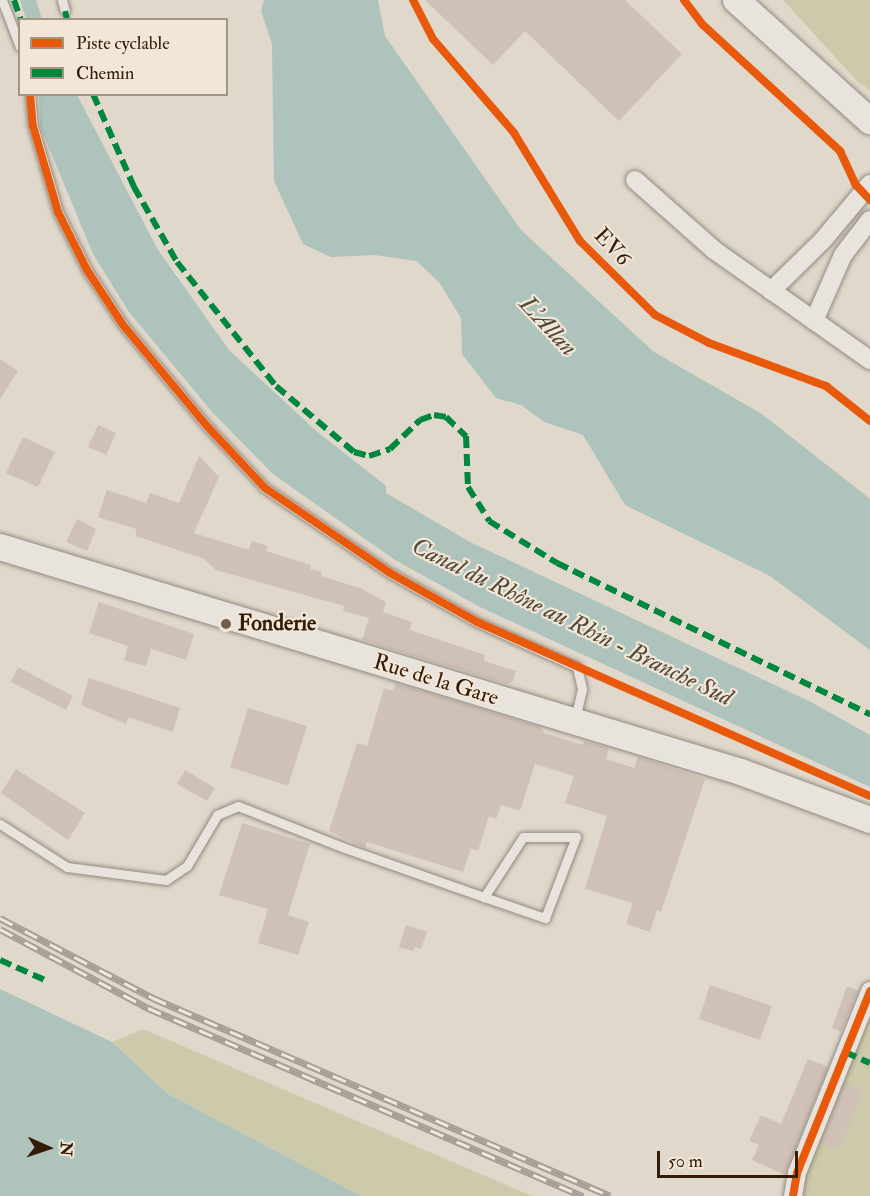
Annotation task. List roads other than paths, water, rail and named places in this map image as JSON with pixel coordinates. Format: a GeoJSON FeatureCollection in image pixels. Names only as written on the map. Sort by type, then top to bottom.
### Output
{"type":"FeatureCollection","features":[{"type":"Feature","properties":{"kind":"main road"},"geometry":{"type":"LineString","coordinates":[[736,0],[870,121]]}},
{"type":"Feature","properties":{"kind":"main road","name":"Rue de la Gare"},"geometry":{"type":"LineString","coordinates":[[0,547],[741,772],[870,820]]}},
{"type":"Feature","properties":{"kind":"street"},"geometry":{"type":"LineString","coordinates":[[635,180],[714,250],[870,360]]}},
{"type":"Feature","properties":{"kind":"street"},"geometry":{"type":"LineString","coordinates":[[771,291],[823,240],[870,184]]}},
{"type":"Feature","properties":{"kind":"street"},"geometry":{"type":"LineString","coordinates":[[814,321],[843,255],[870,220]]}},
{"type":"Feature","properties":{"kind":"street"},"geometry":{"type":"LineString","coordinates":[[792,1196],[797,1173],[870,991]]}},
{"type":"Feature","properties":{"kind":"lane"},"geometry":{"type":"LineString","coordinates":[[2,0],[18,42]]}},
{"type":"Feature","properties":{"kind":"lane"},"geometry":{"type":"LineString","coordinates":[[62,0],[65,12]]}},
{"type":"Feature","properties":{"kind":"lane"},"geometry":{"type":"LineString","coordinates":[[30,96],[33,126],[58,212],[87,270],[123,325],[206,425],[266,488],[390,573],[477,621],[577,667],[582,689],[574,722]]}},
{"type":"Feature","properties":{"kind":"lane"},"geometry":{"type":"LineString","coordinates":[[0,824],[67,867],[166,880],[187,866],[217,815],[238,806],[484,897],[545,918],[576,837],[523,837],[484,897]]}},
{"type":"Feature","properties":{"kind":"water"},"geometry":{"type":"Polygon","coordinates":[[[20,0],[36,0],[42,18],[26,18],[20,0]]]}},
{"type":"Feature","properties":{"kind":"water","name":"L'Allan"},"geometry":{"type":"Polygon","coordinates":[[[264,0],[378,0],[385,36],[521,230],[654,352],[762,414],[870,499],[870,650],[770,576],[625,505],[583,435],[544,422],[521,405],[496,398],[462,354],[461,318],[439,282],[416,261],[375,255],[331,257],[303,244],[274,181],[272,44],[261,11],[264,0]]]}},
{"type":"Feature","properties":{"kind":"water","name":"Canal du Rhône au Rhin - Branche Sud"},"geometry":{"type":"Polygon","coordinates":[[[39,96],[78,96],[158,250],[229,350],[314,429],[386,486],[386,493],[470,542],[811,702],[870,735],[870,787],[482,608],[395,560],[273,474],[213,413],[129,312],[93,254],[40,126],[39,96]]]}},
{"type":"Feature","properties":{"kind":"water"},"geometry":{"type":"Polygon","coordinates":[[[0,989],[112,1042],[168,1094],[361,1196],[0,1196],[0,989]]]}},
{"type":"Feature","properties":{"kind":"railway"},"geometry":{"type":"LineString","coordinates":[[0,918],[153,998],[610,1196]]}},
{"type":"Feature","properties":{"kind":"railway"},"geometry":{"type":"LineString","coordinates":[[0,929],[148,1008],[583,1196]]}},
{"type":"Feature","properties":{"kind":"place","name":"Fonderie"},"geometry":{"type":"Point","coordinates":[226,624]}}]}
